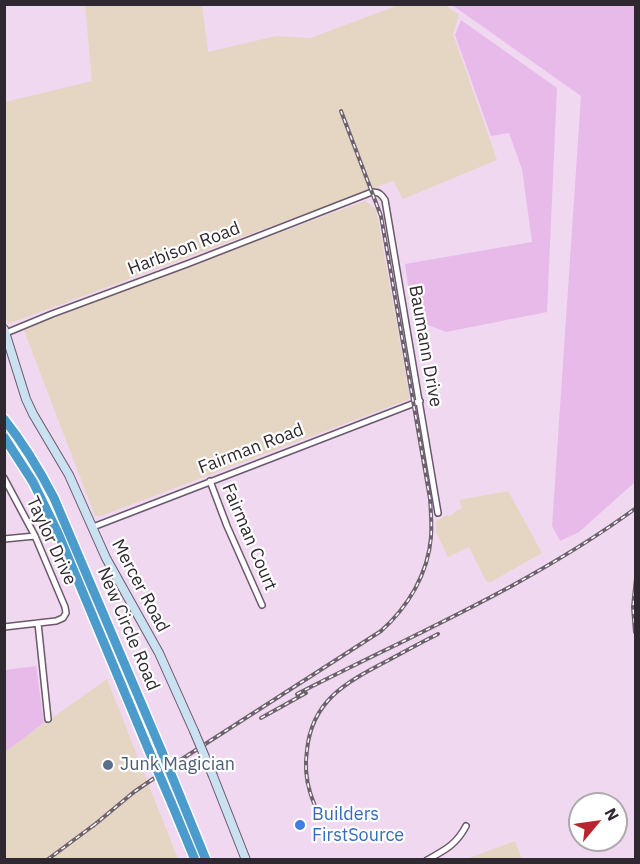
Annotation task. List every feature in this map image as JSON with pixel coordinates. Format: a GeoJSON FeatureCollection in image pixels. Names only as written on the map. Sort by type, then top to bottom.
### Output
{"type":"FeatureCollection","features":[{"type":"Feature","properties":{"kind":"highway","name":"New Circle Road"},"geometry":{"type":"LineString","coordinates":[[4,419],[32,458],[54,498],[206,860]]}},
{"type":"Feature","properties":{"kind":"highway","name":"New Circle Road"},"geometry":{"type":"LineString","coordinates":[[4,437],[33,482],[58,533],[195,860]]}},
{"type":"Feature","properties":{"kind":"street","name":"Harbison Road"},"geometry":{"type":"LineString","coordinates":[[5,331],[187,264],[372,192]]}},
{"type":"Feature","properties":{"kind":"street","name":"Baumann Drive"},"geometry":{"type":"LineString","coordinates":[[372,192],[381,194],[385,200],[438,513]]}},
{"type":"Feature","properties":{"kind":"street","name":"Mercer Road"},"geometry":{"type":"LineString","coordinates":[[5,331],[26,399],[69,475],[116,578],[159,653],[213,776],[246,860]]}},
{"type":"Feature","properties":{"kind":"street","name":"Fairman Road"},"geometry":{"type":"LineString","coordinates":[[93,527],[420,401]]}},
{"type":"Feature","properties":{"kind":"street","name":"Taylor Drive"},"geometry":{"type":"LineString","coordinates":[[4,478],[34,536],[65,607],[66,613],[56,621],[38,623]]}},
{"type":"Feature","properties":{"kind":"street","name":"Fairman Court"},"geometry":{"type":"LineString","coordinates":[[210,481],[262,605]]}},
{"type":"Feature","properties":{"kind":"street"},"geometry":{"type":"LineString","coordinates":[[4,539],[34,536]]}},
{"type":"Feature","properties":{"kind":"street"},"geometry":{"type":"LineString","coordinates":[[4,627],[38,623],[48,719]]}},
{"type":"Feature","properties":{"kind":"street"},"geometry":{"type":"LineString","coordinates":[[427,860],[453,845],[461,837],[466,826]]}},
{"type":"Feature","properties":{"kind":"shaded area"},"geometry":{"type":"Polygon","coordinates":[[[85,5],[202,5],[208,52],[276,36],[310,38],[399,5],[445,5],[459,15],[453,34],[497,160],[403,199],[393,181],[8,324],[4,312],[5,102],[92,81],[85,5]]]}},
{"type":"Feature","properties":{"kind":"shaded area"},"geometry":{"type":"Polygon","coordinates":[[[452,5],[635,5],[635,482],[579,532],[560,541],[552,526],[581,96],[452,5]]]}},
{"type":"Feature","properties":{"kind":"shaded area"},"geometry":{"type":"Polygon","coordinates":[[[461,20],[557,88],[547,312],[446,332],[428,325],[411,306],[405,264],[532,242],[522,169],[509,133],[491,136],[455,35],[461,20]]]}},
{"type":"Feature","properties":{"kind":"shaded area"},"geometry":{"type":"Polygon","coordinates":[[[365,201],[376,209],[410,399],[101,516],[95,516],[23,328],[365,201]]]}},
{"type":"Feature","properties":{"kind":"shaded area"},"geometry":{"type":"Polygon","coordinates":[[[508,491],[542,553],[491,582],[486,581],[469,547],[448,557],[436,532],[436,521],[462,508],[459,500],[508,491]]]}},
{"type":"Feature","properties":{"kind":"shaded area"},"geometry":{"type":"Polygon","coordinates":[[[36,666],[44,723],[5,752],[5,670],[36,666]]]}},
{"type":"Feature","properties":{"kind":"shaded area"},"geometry":{"type":"Polygon","coordinates":[[[107,679],[178,859],[5,859],[4,752],[107,679]]]}},
{"type":"Feature","properties":{"kind":"shaded area"},"geometry":{"type":"Polygon","coordinates":[[[515,841],[522,859],[466,859],[515,841]]]}},
{"type":"Feature","properties":{"kind":"railway"},"geometry":{"type":"LineString","coordinates":[[93,826],[134,792],[182,759],[381,631],[408,600],[426,564],[431,537],[430,499],[381,216],[341,111]]}},
{"type":"Feature","properties":{"kind":"railway"},"geometry":{"type":"LineString","coordinates":[[297,694],[513,585],[596,536],[636,508]]}},
{"type":"Feature","properties":{"kind":"railway"},"geometry":{"type":"LineString","coordinates":[[635,632],[633,607],[636,578]]}},
{"type":"Feature","properties":{"kind":"railway"},"geometry":{"type":"LineString","coordinates":[[318,813],[309,787],[306,761],[310,733],[323,706],[344,686],[438,634]]}},
{"type":"Feature","properties":{"kind":"railway"},"geometry":{"type":"LineString","coordinates":[[261,718],[306,693]]}},
{"type":"Feature","properties":{"kind":"railway"},"geometry":{"type":"LineString","coordinates":[[47,860],[98,822]]}},
{"type":"Feature","properties":{"kind":"place","name":"Junk Magician"},"geometry":{"type":"Point","coordinates":[108,765]}},
{"type":"Feature","properties":{"kind":"place","name":"Builders FirstSource"},"geometry":{"type":"Point","coordinates":[300,825]}}]}
